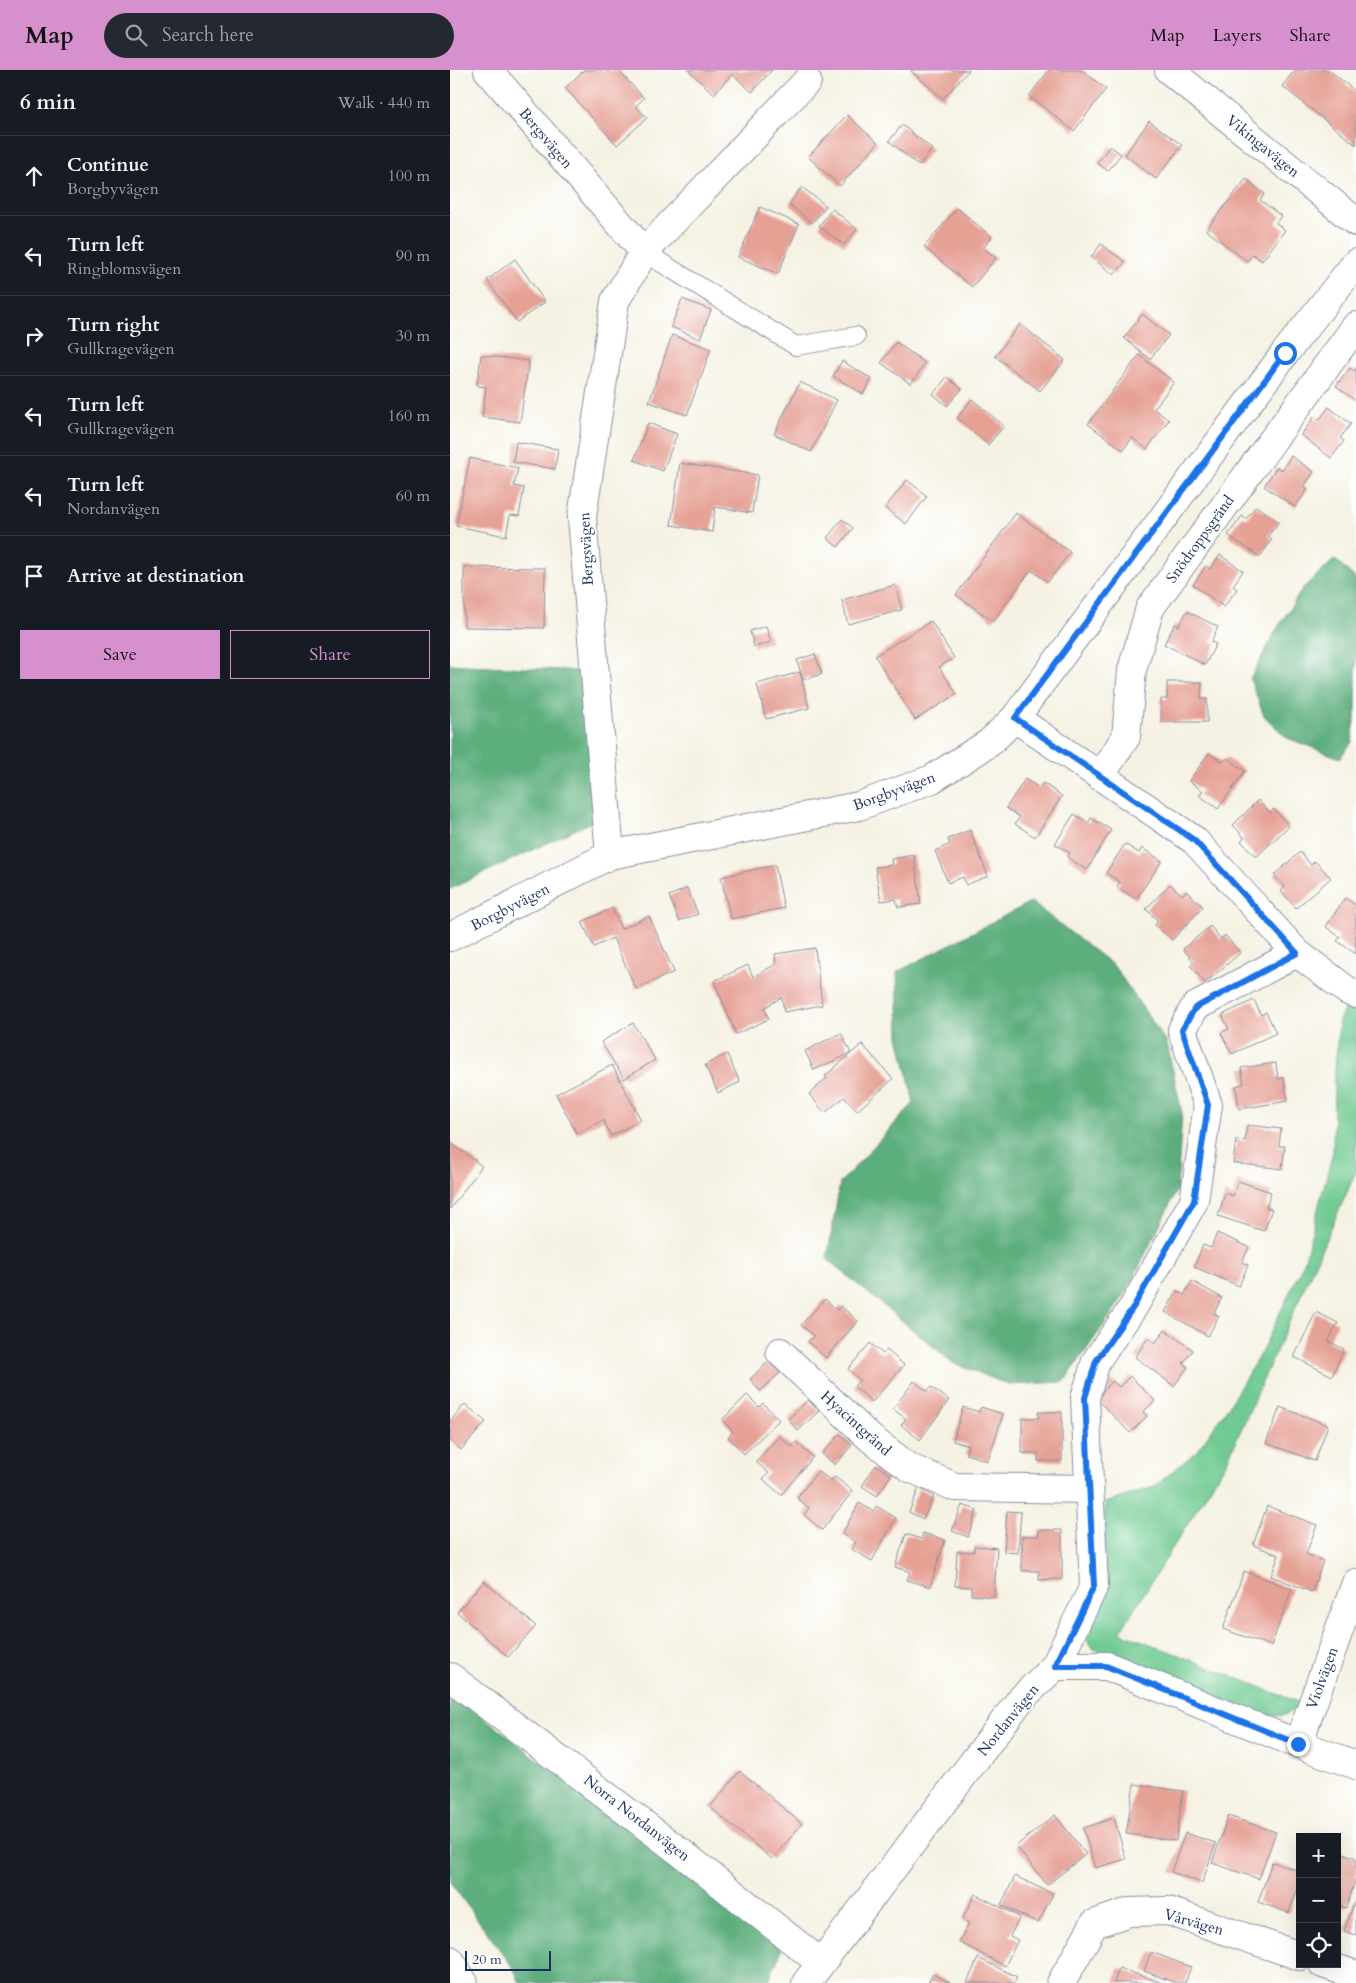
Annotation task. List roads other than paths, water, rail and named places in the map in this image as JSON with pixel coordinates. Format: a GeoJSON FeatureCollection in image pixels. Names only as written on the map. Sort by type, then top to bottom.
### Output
{"type":"FeatureCollection","features":[{"type":"Feature","properties":{"kind":"street","name":"Bergsvägen"},"geometry":{"type":"LineString","coordinates":[[488,70],[644,252]]}},
{"type":"Feature","properties":{"kind":"street","name":"Vikingavägen"},"geometry":{"type":"LineString","coordinates":[[1169,70],[1356,222]]}},
{"type":"Feature","properties":{"kind":"street","name":"Bergsvägen"},"geometry":{"type":"LineString","coordinates":[[610,855],[582,517],[615,301],[644,252],[807,81]]}},
{"type":"Feature","properties":{"kind":"street","name":"Borgbyvägen"},"geometry":{"type":"LineString","coordinates":[[450,938],[610,855],[859,806],[932,779],[989,743],[1015,718],[1285,353],[1356,263]]}},
{"type":"Feature","properties":{"kind":"street","name":"Snödroppsgränd"},"geometry":{"type":"LineString","coordinates":[[1100,776],[1126,737],[1132,670],[1150,608],[1356,326]]}},
{"type":"Feature","properties":{"kind":"street"},"geometry":{"type":"LineString","coordinates":[[1015,718],[1194,840],[1297,953],[1348,991],[1356,994]]}},
{"type":"Feature","properties":{"kind":"street","name":"Nordanvägen"},"geometry":{"type":"LineString","coordinates":[[813,1973],[1021,1700],[1055,1666],[1094,1586],[1085,1398],[1096,1361],[1134,1306],[1194,1201],[1208,1105],[1182,1030],[1195,1008],[1297,953]]}},
{"type":"Feature","properties":{"kind":"street","name":"Hyacintgränd"},"geometry":{"type":"LineString","coordinates":[[780,1352],[870,1438],[910,1468],[955,1487],[1089,1489]]}},
{"type":"Feature","properties":{"kind":"street","name":"Violvägen"},"geometry":{"type":"LineString","coordinates":[[1298,1744],[1356,1583]]}},
{"type":"Feature","properties":{"kind":"street"},"geometry":{"type":"LineString","coordinates":[[1055,1666],[1106,1666],[1298,1744],[1356,1765]]}},
{"type":"Feature","properties":{"kind":"street","name":"Norra Nordanvägen"},"geometry":{"type":"LineString","coordinates":[[450,1677],[672,1846],[813,1973]]}},
{"type":"Feature","properties":{"kind":"street","name":"Vårvägen"},"geometry":{"type":"LineString","coordinates":[[1061,1983],[1094,1924],[1129,1912],[1168,1912],[1296,1955]]}},
{"type":"Feature","properties":{"kind":"street"},"geometry":{"type":"LineString","coordinates":[[450,1960],[464,1983]]}},
{"type":"Feature","properties":{"kind":"street"},"geometry":{"type":"LineString","coordinates":[[1334,1968],[1356,1976]]}},
{"type":"Feature","properties":{"kind":"lane"},"geometry":{"type":"LineString","coordinates":[[644,252],[796,346],[856,336]]}}]}
